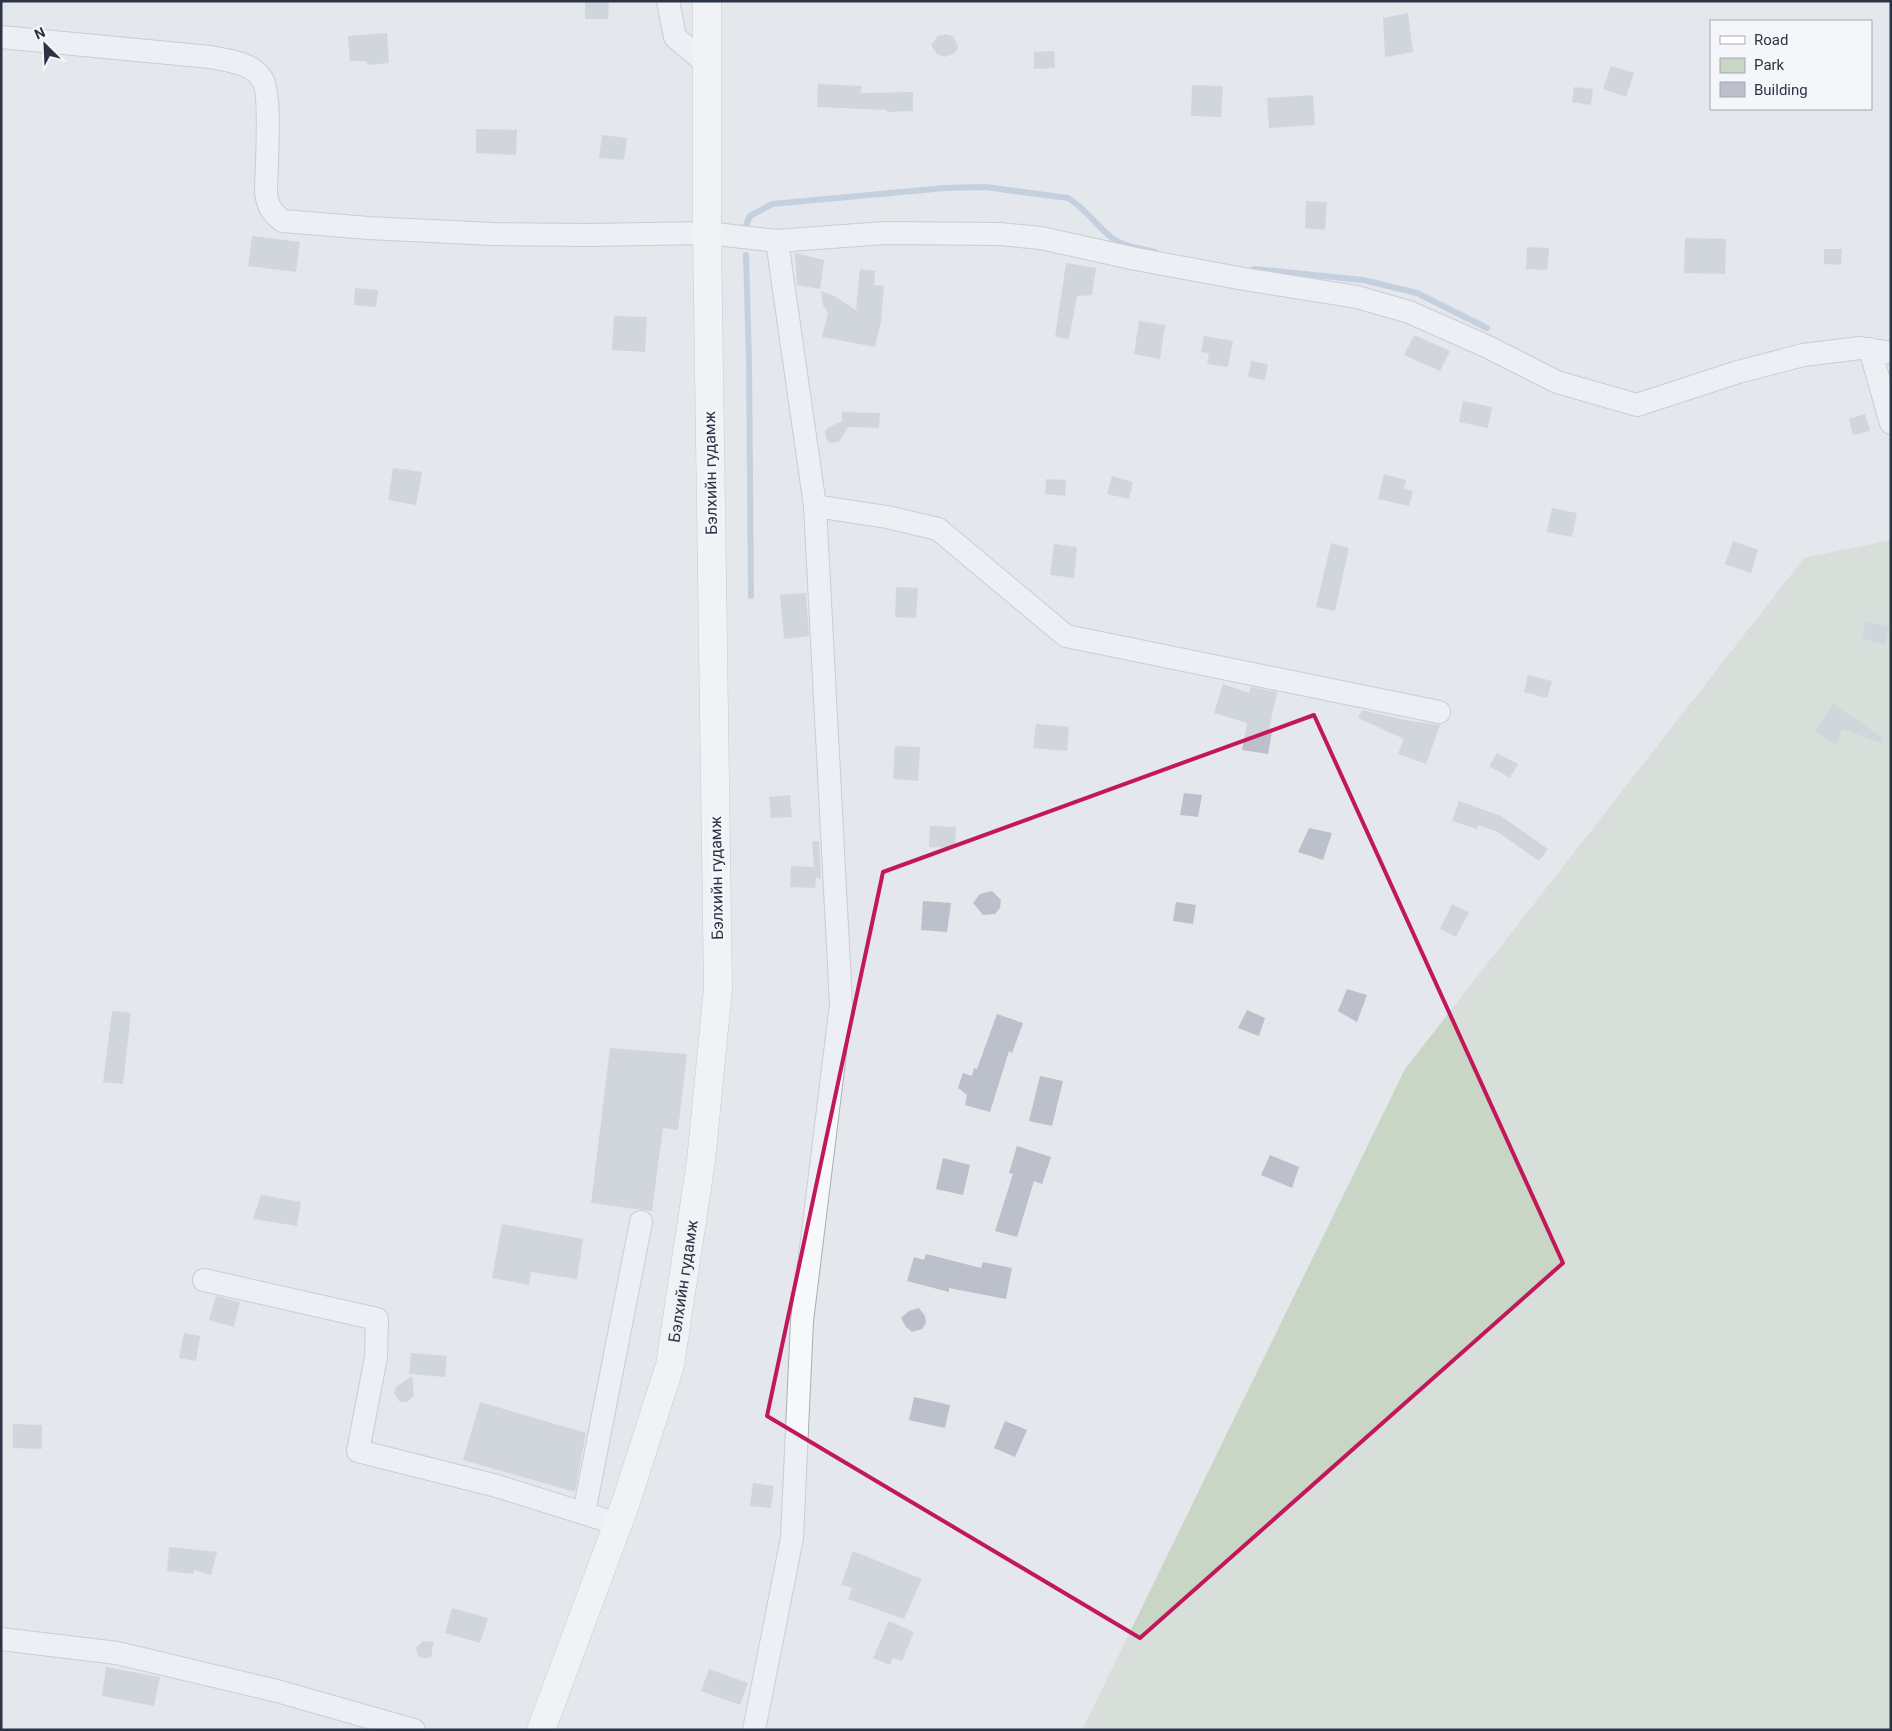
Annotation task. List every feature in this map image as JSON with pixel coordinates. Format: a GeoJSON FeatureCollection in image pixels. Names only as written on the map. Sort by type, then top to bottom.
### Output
{"type":"FeatureCollection","features":[{"type":"Feature","properties":{"kind":"main road","name":"Бэлхийн гудамж"},"geometry":{"type":"LineString","coordinates":[[541,1730],[618,1524],[670,1365],[701,1161],[718,988],[706,233],[707,1]]}},
{"type":"Feature","properties":{"kind":"street"},"geometry":{"type":"LineString","coordinates":[[668,1],[675,37],[707,64]]}},
{"type":"Feature","properties":{"kind":"street"},"geometry":{"type":"LineString","coordinates":[[1,37],[210,57],[240,63],[253,70],[264,80],[267,98],[266,193],[268,205],[273,213],[283,221],[368,228],[493,234],[706,233],[777,241],[884,233],[999,234],[1041,238],[1214,274],[1357,297],[1409,312],[1488,347],[1557,382],[1637,406],[1738,372],[1803,355],[1860,348],[1880,351],[1891,423]]}},
{"type":"Feature","properties":{"kind":"street"},"geometry":{"type":"LineString","coordinates":[[754,1730],[792,1538],[802,1321],[832,1061],[840,1020],[830,765],[815,506],[777,241]]}},
{"type":"Feature","properties":{"kind":"street"},"geometry":{"type":"LineString","coordinates":[[815,506],[887,517],[938,529],[1066,636],[1439,712]]}},
{"type":"Feature","properties":{"kind":"street"},"geometry":{"type":"LineString","coordinates":[[584,1513],[641,1222]]}},
{"type":"Feature","properties":{"kind":"street"},"geometry":{"type":"LineString","coordinates":[[204,1280],[377,1319],[376,1357],[358,1451],[498,1486],[618,1524]]}},
{"type":"Feature","properties":{"kind":"street"},"geometry":{"type":"LineString","coordinates":[[1,1639],[117,1653],[277,1691],[414,1730]]}},
{"type":"Feature","properties":{"kind":"highlighted area"},"geometry":{"type":"Polygon","coordinates":[[[1314,715],[1563,1263],[1140,1638],[767,1416],[883,872],[1314,715]]]}},
{"type":"Feature","properties":{"kind":"green space"},"geometry":{"type":"Polygon","coordinates":[[[1891,540],[1891,1730],[1082,1730],[1405,1069],[1804,558],[1891,540]]]}},
{"type":"Feature","properties":{"kind":"building"},"geometry":{"type":"Polygon","coordinates":[[[585,1],[609,1],[608,19],[585,19],[585,1]]]}},
{"type":"Feature","properties":{"kind":"building"},"geometry":{"type":"Polygon","coordinates":[[[1408,13],[1413,52],[1385,57],[1383,18],[1408,13]]]}},
{"type":"Feature","properties":{"kind":"building"},"geometry":{"type":"Polygon","coordinates":[[[387,33],[389,63],[368,65],[366,61],[350,61],[348,36],[387,33]]]}},
{"type":"Feature","properties":{"kind":"building"},"geometry":{"type":"Polygon","coordinates":[[[946,34],[953,36],[958,47],[954,54],[944,57],[937,54],[931,45],[938,36],[946,34]]]}},
{"type":"Feature","properties":{"kind":"building"},"geometry":{"type":"Polygon","coordinates":[[[1054,51],[1055,68],[1034,69],[1034,52],[1054,51]]]}},
{"type":"Feature","properties":{"kind":"building"},"geometry":{"type":"Polygon","coordinates":[[[1611,66],[1634,73],[1626,97],[1603,89],[1611,66]]]}},
{"type":"Feature","properties":{"kind":"building"},"geometry":{"type":"Polygon","coordinates":[[[818,84],[861,86],[861,93],[913,92],[913,111],[887,112],[887,110],[817,107],[818,84]]]}},
{"type":"Feature","properties":{"kind":"building"},"geometry":{"type":"Polygon","coordinates":[[[1192,85],[1223,86],[1221,117],[1191,116],[1192,85]]]}},
{"type":"Feature","properties":{"kind":"building"},"geometry":{"type":"Polygon","coordinates":[[[1574,87],[1593,89],[1591,105],[1572,102],[1574,87]]]}},
{"type":"Feature","properties":{"kind":"building"},"geometry":{"type":"Polygon","coordinates":[[[1313,95],[1315,125],[1269,128],[1267,98],[1313,95]]]}},
{"type":"Feature","properties":{"kind":"building"},"geometry":{"type":"Polygon","coordinates":[[[476,129],[517,130],[516,155],[476,153],[476,129]]]}},
{"type":"Feature","properties":{"kind":"building"},"geometry":{"type":"Polygon","coordinates":[[[602,135],[627,138],[624,160],[599,158],[602,135]]]}},
{"type":"Feature","properties":{"kind":"building"},"geometry":{"type":"Polygon","coordinates":[[[1306,201],[1327,202],[1325,230],[1305,228],[1306,201]]]}},
{"type":"Feature","properties":{"kind":"building"},"geometry":{"type":"Polygon","coordinates":[[[252,236],[300,242],[296,272],[248,266],[252,236]]]}},
{"type":"Feature","properties":{"kind":"building"},"geometry":{"type":"Polygon","coordinates":[[[1685,238],[1726,239],[1725,274],[1684,273],[1685,238]]]}},
{"type":"Feature","properties":{"kind":"building"},"geometry":{"type":"Polygon","coordinates":[[[1527,247],[1549,248],[1547,270],[1526,269],[1527,247]]]}},
{"type":"Feature","properties":{"kind":"building"},"geometry":{"type":"Polygon","coordinates":[[[1824,249],[1842,249],[1841,265],[1824,264],[1824,249]]]}},
{"type":"Feature","properties":{"kind":"building"},"geometry":{"type":"Polygon","coordinates":[[[795,253],[824,260],[820,289],[797,285],[795,253]]]}},
{"type":"Feature","properties":{"kind":"building"},"geometry":{"type":"Polygon","coordinates":[[[1066,263],[1096,268],[1092,295],[1077,296],[1069,339],[1055,337],[1066,263]]]}},
{"type":"Feature","properties":{"kind":"building"},"geometry":{"type":"Polygon","coordinates":[[[860,269],[875,271],[874,285],[884,286],[881,322],[875,347],[822,337],[828,313],[823,305],[821,291],[834,296],[856,310],[860,269]]]}},
{"type":"Feature","properties":{"kind":"building"},"geometry":{"type":"Polygon","coordinates":[[[355,288],[378,290],[376,307],[354,305],[355,288]]]}},
{"type":"Feature","properties":{"kind":"building"},"geometry":{"type":"Polygon","coordinates":[[[614,316],[647,317],[645,352],[612,350],[614,316]]]}},
{"type":"Feature","properties":{"kind":"building"},"geometry":{"type":"Polygon","coordinates":[[[1139,321],[1165,325],[1160,359],[1134,354],[1139,321]]]}},
{"type":"Feature","properties":{"kind":"building"},"geometry":{"type":"Polygon","coordinates":[[[1414,335],[1450,351],[1440,371],[1404,355],[1414,335]]]}},
{"type":"Feature","properties":{"kind":"building"},"geometry":{"type":"Polygon","coordinates":[[[1204,336],[1233,341],[1228,367],[1207,364],[1209,353],[1201,352],[1204,336]]]}},
{"type":"Feature","properties":{"kind":"building"},"geometry":{"type":"Polygon","coordinates":[[[1251,361],[1268,364],[1265,380],[1248,377],[1251,361]]]}},
{"type":"Feature","properties":{"kind":"building"},"geometry":{"type":"Polygon","coordinates":[[[1463,401],[1492,407],[1488,428],[1459,422],[1463,401]]]}},
{"type":"Feature","properties":{"kind":"building"},"geometry":{"type":"Polygon","coordinates":[[[842,412],[880,413],[879,428],[848,427],[839,442],[830,443],[826,439],[825,431],[842,421],[842,412]]]}},
{"type":"Feature","properties":{"kind":"building"},"geometry":{"type":"Polygon","coordinates":[[[1865,414],[1870,431],[1853,435],[1849,419],[1865,414]]]}},
{"type":"Feature","properties":{"kind":"building"},"geometry":{"type":"Polygon","coordinates":[[[393,468],[422,472],[416,505],[388,500],[393,468]]]}},
{"type":"Feature","properties":{"kind":"building"},"geometry":{"type":"Polygon","coordinates":[[[1384,474],[1406,480],[1404,488],[1413,491],[1409,506],[1378,499],[1384,474]]]}},
{"type":"Feature","properties":{"kind":"building"},"geometry":{"type":"Polygon","coordinates":[[[1112,476],[1133,482],[1129,499],[1107,494],[1112,476]]]}},
{"type":"Feature","properties":{"kind":"building"},"geometry":{"type":"Polygon","coordinates":[[[1046,479],[1066,480],[1065,496],[1045,494],[1046,479]]]}},
{"type":"Feature","properties":{"kind":"building"},"geometry":{"type":"Polygon","coordinates":[[[1552,508],[1577,513],[1572,537],[1547,532],[1552,508]]]}},
{"type":"Feature","properties":{"kind":"building"},"geometry":{"type":"Polygon","coordinates":[[[1733,541],[1758,550],[1751,573],[1725,564],[1733,541]]]}},
{"type":"Feature","properties":{"kind":"building"},"geometry":{"type":"Polygon","coordinates":[[[1331,543],[1349,548],[1335,611],[1316,607],[1331,543]]]}},
{"type":"Feature","properties":{"kind":"building"},"geometry":{"type":"Polygon","coordinates":[[[1054,544],[1077,547],[1074,578],[1050,575],[1054,544]]]}},
{"type":"Feature","properties":{"kind":"building"},"geometry":{"type":"Polygon","coordinates":[[[896,587],[918,588],[916,618],[895,617],[896,587]]]}},
{"type":"Feature","properties":{"kind":"building"},"geometry":{"type":"Polygon","coordinates":[[[806,593],[809,636],[784,639],[780,595],[806,593]]]}},
{"type":"Feature","properties":{"kind":"building"},"geometry":{"type":"Polygon","coordinates":[[[1866,621],[1890,627],[1885,645],[1862,638],[1866,621]]]}},
{"type":"Feature","properties":{"kind":"building"},"geometry":{"type":"Polygon","coordinates":[[[1528,675],[1552,681],[1547,698],[1524,692],[1528,675]]]}},
{"type":"Feature","properties":{"kind":"building"},"geometry":{"type":"Polygon","coordinates":[[[1223,684],[1249,693],[1251,687],[1277,692],[1269,730],[1272,731],[1268,754],[1242,750],[1247,723],[1214,713],[1223,684]]]}},
{"type":"Feature","properties":{"kind":"building"},"geometry":{"type":"Polygon","coordinates":[[[1833,704],[1883,738],[1881,743],[1842,729],[1836,745],[1815,731],[1833,704]]]}},
{"type":"Feature","properties":{"kind":"building"},"geometry":{"type":"Polygon","coordinates":[[[1362,710],[1410,721],[1440,725],[1426,764],[1398,754],[1404,739],[1358,718],[1362,710]]]}},
{"type":"Feature","properties":{"kind":"building"},"geometry":{"type":"Polygon","coordinates":[[[1036,724],[1069,727],[1067,751],[1033,748],[1036,724]]]}},
{"type":"Feature","properties":{"kind":"building"},"geometry":{"type":"Polygon","coordinates":[[[895,746],[920,747],[918,781],[893,779],[895,746]]]}},
{"type":"Feature","properties":{"kind":"building"},"geometry":{"type":"Polygon","coordinates":[[[1497,753],[1518,764],[1510,778],[1489,766],[1497,753]]]}},
{"type":"Feature","properties":{"kind":"building"},"geometry":{"type":"Polygon","coordinates":[[[1184,793],[1202,795],[1198,817],[1180,815],[1184,793]]]}},
{"type":"Feature","properties":{"kind":"building"},"geometry":{"type":"Polygon","coordinates":[[[790,795],[792,817],[771,818],[769,797],[790,795]]]}},
{"type":"Feature","properties":{"kind":"building"},"geometry":{"type":"Polygon","coordinates":[[[1459,801],[1501,816],[1548,849],[1539,861],[1498,832],[1478,825],[1477,829],[1452,821],[1459,801]]]}},
{"type":"Feature","properties":{"kind":"building"},"geometry":{"type":"Polygon","coordinates":[[[930,826],[956,827],[955,848],[929,847],[930,826]]]}},
{"type":"Feature","properties":{"kind":"building"},"geometry":{"type":"Polygon","coordinates":[[[1309,828],[1332,833],[1323,860],[1298,852],[1309,828]]]}},
{"type":"Feature","properties":{"kind":"building"},"geometry":{"type":"Polygon","coordinates":[[[819,841],[821,879],[816,878],[815,888],[790,887],[791,866],[814,867],[812,842],[819,841]]]}},
{"type":"Feature","properties":{"kind":"building"},"geometry":{"type":"Polygon","coordinates":[[[992,891],[1001,900],[1000,908],[995,914],[983,915],[973,903],[980,894],[992,891]]]}},
{"type":"Feature","properties":{"kind":"building"},"geometry":{"type":"Polygon","coordinates":[[[923,901],[951,903],[947,932],[921,930],[923,901]]]}},
{"type":"Feature","properties":{"kind":"building"},"geometry":{"type":"Polygon","coordinates":[[[1176,902],[1196,905],[1193,924],[1173,921],[1176,902]]]}},
{"type":"Feature","properties":{"kind":"building"},"geometry":{"type":"Polygon","coordinates":[[[1452,904],[1469,912],[1456,937],[1440,929],[1452,904]]]}},
{"type":"Feature","properties":{"kind":"building"},"geometry":{"type":"Polygon","coordinates":[[[1347,989],[1367,995],[1357,1022],[1338,1011],[1347,989]]]}},
{"type":"Feature","properties":{"kind":"building"},"geometry":{"type":"Polygon","coordinates":[[[1247,1010],[1265,1018],[1259,1036],[1238,1028],[1247,1010]]]}},
{"type":"Feature","properties":{"kind":"building"},"geometry":{"type":"Polygon","coordinates":[[[112,1011],[131,1013],[123,1084],[103,1082],[112,1011]]]}},
{"type":"Feature","properties":{"kind":"building"},"geometry":{"type":"Polygon","coordinates":[[[997,1014],[1023,1023],[1012,1053],[1009,1051],[990,1112],[965,1105],[967,1095],[958,1088],[963,1073],[972,1076],[974,1068],[977,1069],[997,1014]]]}},
{"type":"Feature","properties":{"kind":"building"},"geometry":{"type":"Polygon","coordinates":[[[610,1048],[687,1054],[678,1130],[663,1128],[652,1211],[591,1203],[610,1048]]]}},
{"type":"Feature","properties":{"kind":"building"},"geometry":{"type":"Polygon","coordinates":[[[1040,1076],[1063,1081],[1052,1126],[1029,1121],[1040,1076]]]}},
{"type":"Feature","properties":{"kind":"building"},"geometry":{"type":"Polygon","coordinates":[[[1017,1146],[1051,1157],[1042,1184],[1034,1181],[1017,1237],[995,1231],[1013,1174],[1009,1173],[1017,1146]]]}},
{"type":"Feature","properties":{"kind":"building"},"geometry":{"type":"Polygon","coordinates":[[[1270,1155],[1299,1167],[1292,1188],[1261,1175],[1270,1155]]]}},
{"type":"Feature","properties":{"kind":"building"},"geometry":{"type":"Polygon","coordinates":[[[943,1158],[970,1165],[963,1195],[936,1189],[943,1158]]]}},
{"type":"Feature","properties":{"kind":"building"},"geometry":{"type":"Polygon","coordinates":[[[261,1195],[301,1202],[297,1226],[253,1219],[261,1195]]]}},
{"type":"Feature","properties":{"kind":"building"},"geometry":{"type":"Polygon","coordinates":[[[502,1224],[583,1239],[577,1279],[531,1272],[529,1285],[492,1278],[502,1224]]]}},
{"type":"Feature","properties":{"kind":"building"},"geometry":{"type":"Polygon","coordinates":[[[926,1254],[981,1268],[983,1262],[1012,1268],[1006,1299],[949,1288],[949,1292],[907,1281],[914,1257],[924,1260],[926,1254]]]}},
{"type":"Feature","properties":{"kind":"building"},"geometry":{"type":"Polygon","coordinates":[[[216,1296],[240,1302],[234,1327],[209,1320],[216,1296]]]}},
{"type":"Feature","properties":{"kind":"building"},"geometry":{"type":"Polygon","coordinates":[[[919,1308],[925,1316],[926,1323],[922,1329],[912,1332],[906,1327],[901,1318],[909,1311],[919,1308]]]}},
{"type":"Feature","properties":{"kind":"building"},"geometry":{"type":"Polygon","coordinates":[[[184,1333],[200,1336],[196,1361],[179,1358],[184,1333]]]}},
{"type":"Feature","properties":{"kind":"building"},"geometry":{"type":"Polygon","coordinates":[[[411,1353],[447,1356],[445,1377],[409,1374],[411,1353]]]}},
{"type":"Feature","properties":{"kind":"building"},"geometry":{"type":"Polygon","coordinates":[[[412,1376],[414,1396],[407,1402],[400,1402],[394,1393],[396,1387],[412,1376]]]}},
{"type":"Feature","properties":{"kind":"building"},"geometry":{"type":"Polygon","coordinates":[[[914,1397],[950,1405],[945,1428],[909,1420],[914,1397]]]}},
{"type":"Feature","properties":{"kind":"building"},"geometry":{"type":"Polygon","coordinates":[[[480,1402],[586,1433],[575,1492],[463,1460],[480,1402]]]}},
{"type":"Feature","properties":{"kind":"building"},"geometry":{"type":"Polygon","coordinates":[[[1005,1421],[1027,1430],[1015,1457],[994,1448],[1005,1421]]]}},
{"type":"Feature","properties":{"kind":"building"},"geometry":{"type":"Polygon","coordinates":[[[13,1424],[42,1425],[42,1449],[13,1448],[13,1424]]]}},
{"type":"Feature","properties":{"kind":"building"},"geometry":{"type":"Polygon","coordinates":[[[753,1483],[774,1486],[771,1508],[750,1506],[753,1483]]]}},
{"type":"Feature","properties":{"kind":"building"},"geometry":{"type":"Polygon","coordinates":[[[169,1547],[217,1552],[211,1575],[194,1570],[193,1574],[167,1571],[169,1547]]]}},
{"type":"Feature","properties":{"kind":"building"},"geometry":{"type":"Polygon","coordinates":[[[853,1551],[922,1579],[904,1619],[848,1599],[852,1588],[841,1585],[853,1551]]]}},
{"type":"Feature","properties":{"kind":"building"},"geometry":{"type":"Polygon","coordinates":[[[452,1608],[488,1618],[480,1643],[445,1633],[452,1608]]]}},
{"type":"Feature","properties":{"kind":"building"},"geometry":{"type":"Polygon","coordinates":[[[889,1621],[914,1632],[902,1661],[893,1658],[890,1665],[873,1658],[889,1621]]]}},
{"type":"Feature","properties":{"kind":"building"},"geometry":{"type":"Polygon","coordinates":[[[423,1641],[434,1642],[431,1657],[424,1658],[418,1656],[416,1648],[423,1641]]]}},
{"type":"Feature","properties":{"kind":"building"},"geometry":{"type":"Polygon","coordinates":[[[106,1667],[160,1677],[154,1706],[102,1696],[106,1667]]]}},
{"type":"Feature","properties":{"kind":"building"},"geometry":{"type":"Polygon","coordinates":[[[709,1669],[748,1683],[740,1705],[701,1691],[709,1669]]]}},
{"type":"Feature","properties":{"kind":"waterway"},"geometry":{"type":"LineString","coordinates":[[745,227],[750,216],[772,204],[945,188],[985,187],[1068,198],[1116,240],[1127,245],[1155,252]]}},
{"type":"Feature","properties":{"kind":"waterway"},"geometry":{"type":"LineString","coordinates":[[746,255],[751,596]]}},
{"type":"Feature","properties":{"kind":"waterway"},"geometry":{"type":"LineString","coordinates":[[1254,269],[1363,280],[1417,293],[1487,328]]}}]}
